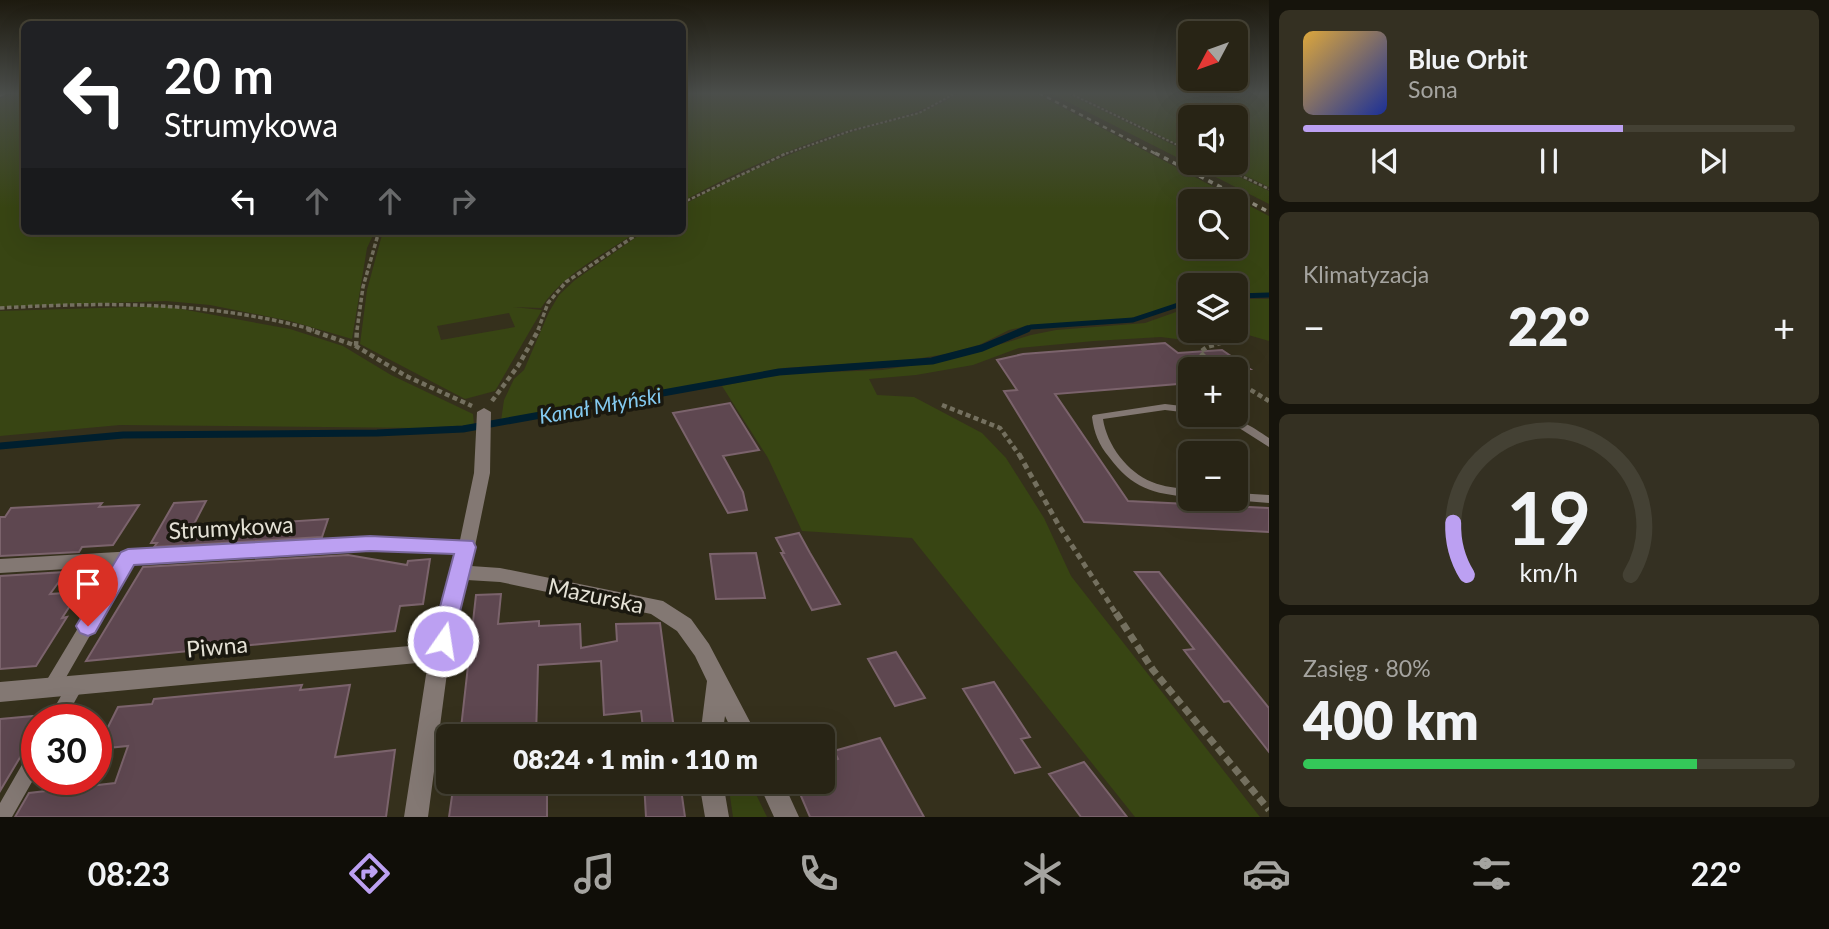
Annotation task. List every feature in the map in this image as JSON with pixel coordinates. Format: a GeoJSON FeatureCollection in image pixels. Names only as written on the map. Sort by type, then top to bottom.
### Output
{"type":"FeatureCollection","features":[{"type":"Feature","properties":{"kind":"street"},"geometry":{"type":"LineString","coordinates":[[416,817],[440,652],[481,486],[486,439],[484,412]]}},
{"type":"Feature","properties":{"kind":"street","name":"Strumykowa"},"geometry":{"type":"LineString","coordinates":[[0,566],[370,544],[466,547]]}},
{"type":"Feature","properties":{"kind":"street","name":"Mazurska"},"geometry":{"type":"LineString","coordinates":[[459,572],[500,575],[656,607],[684,625],[718,678],[741,724]]}},
{"type":"Feature","properties":{"kind":"street","name":"Piwna"},"geometry":{"type":"LineString","coordinates":[[0,692],[440,652]]}},
{"type":"Feature","properties":{"kind":"street"},"geometry":{"type":"LineString","coordinates":[[713,724],[718,678]]}},
{"type":"Feature","properties":{"kind":"street"},"geometry":{"type":"LineString","coordinates":[[713,794],[716,817]]}},
{"type":"Feature","properties":{"kind":"street"},"geometry":{"type":"LineString","coordinates":[[776,794],[787,817]]}},
{"type":"Feature","properties":{"kind":"lane"},"geometry":{"type":"LineString","coordinates":[[1178,409],[1165,407],[1097,417],[1099,436],[1129,477],[1163,491],[1178,492]]}},
{"type":"Feature","properties":{"kind":"lane"},"geometry":{"type":"LineString","coordinates":[[1245,427],[1269,443]]}},
{"type":"Feature","properties":{"kind":"lane"},"geometry":{"type":"LineString","coordinates":[[1248,498],[1269,499]]}},
{"type":"Feature","properties":{"kind":"lane"},"geometry":{"type":"LineString","coordinates":[[51,688],[128,557]]}},
{"type":"Feature","properties":{"kind":"lane"},"geometry":{"type":"LineString","coordinates":[[65,704],[76,685]]}},
{"type":"Feature","properties":{"kind":"lane"},"geometry":{"type":"LineString","coordinates":[[2,817],[21,783]]}},
{"type":"Feature","properties":{"kind":"path"},"geometry":{"type":"LineString","coordinates":[[686,201],[720,182],[851,131]]}},
{"type":"Feature","properties":{"kind":"path"},"geometry":{"type":"LineString","coordinates":[[1149,131],[1178,145]]}},
{"type":"Feature","properties":{"kind":"path"},"geometry":{"type":"LineString","coordinates":[[1239,175],[1269,189]]}},
{"type":"Feature","properties":{"kind":"path"},"geometry":{"type":"LineString","coordinates":[[356,346],[356,321],[378,235]]}},
{"type":"Feature","properties":{"kind":"path"},"geometry":{"type":"LineString","coordinates":[[0,308],[164,303],[307,328],[356,346],[386,365],[484,412],[513,376],[538,330],[548,303],[555,294],[588,266],[636,235]]}},
{"type":"Feature","properties":{"kind":"path"},"geometry":{"type":"LineString","coordinates":[[1205,357],[1200,352],[1224,343]]}},
{"type":"Feature","properties":{"kind":"path"},"geometry":{"type":"LineString","coordinates":[[1248,388],[1268,400]]}},
{"type":"Feature","properties":{"kind":"path"},"geometry":{"type":"LineString","coordinates":[[942,405],[1000,428],[1014,444],[1058,524],[1153,670],[1269,810]]}},
{"type":"Feature","properties":{"kind":"green space"},"geometry":{"type":"Polygon","coordinates":[[[0,131],[21,131],[21,235],[373,235],[367,248],[352,339],[290,321],[210,305],[166,301],[0,307],[0,131]]]}},
{"type":"Feature","properties":{"kind":"green space"},"geometry":{"type":"Polygon","coordinates":[[[686,131],[846,131],[796,148],[686,200],[686,131]]]}},
{"type":"Feature","properties":{"kind":"green space"},"geometry":{"type":"Polygon","coordinates":[[[855,131],[1108,131],[1178,168],[1178,175],[1191,175],[1218,189],[1178,189],[1178,259],[1248,259],[1248,205],[1269,216],[1269,293],[1248,294],[1248,273],[1178,273],[1178,304],[1128,319],[1027,326],[1009,330],[979,345],[946,354],[909,360],[783,368],[696,387],[501,421],[504,400],[514,379],[524,370],[549,312],[559,295],[575,280],[639,235],[686,235],[686,203],[778,159],[855,131]]]}},
{"type":"Feature","properties":{"kind":"green space"},"geometry":{"type":"Polygon","coordinates":[[[1125,131],[1145,131],[1178,147],[1178,158],[1125,131]]]}},
{"type":"Feature","properties":{"kind":"green space"},"geometry":{"type":"Polygon","coordinates":[[[1151,131],[1178,131],[1178,144],[1151,131]]]}},
{"type":"Feature","properties":{"kind":"green space"},"geometry":{"type":"Polygon","coordinates":[[[1248,131],[1269,131],[1269,187],[1244,175],[1248,175],[1248,131]]]}},
{"type":"Feature","properties":{"kind":"green space"},"geometry":{"type":"Polygon","coordinates":[[[1212,175],[1235,175],[1269,191],[1269,204],[1248,193],[1248,189],[1239,189],[1212,175]]]}},
{"type":"Feature","properties":{"kind":"green space"},"geometry":{"type":"Polygon","coordinates":[[[382,235],[632,235],[573,274],[541,308],[513,307],[542,310],[495,391],[465,399],[360,344],[367,290],[382,235]],[[509,313],[437,326],[441,340],[515,327],[509,313]]]}},
{"type":"Feature","properties":{"kind":"green space"},"geometry":{"type":"Polygon","coordinates":[[[1248,299],[1269,299],[1269,341],[1248,335],[1248,299]]]}},
{"type":"Feature","properties":{"kind":"green space"},"geometry":{"type":"Polygon","coordinates":[[[165,306],[290,329],[343,346],[391,375],[473,414],[474,425],[421,428],[120,425],[0,436],[0,311],[165,306]]]}},
{"type":"Feature","properties":{"kind":"green space"},"geometry":{"type":"Polygon","coordinates":[[[1178,311],[1178,339],[1161,337],[1019,348],[973,365],[916,375],[869,379],[877,395],[914,397],[982,433],[1006,458],[1044,518],[1071,576],[1260,817],[1135,817],[912,538],[802,531],[768,458],[722,386],[781,374],[882,370],[948,360],[1056,330],[1145,323],[1178,311]]]}},
{"type":"Feature","properties":{"kind":"green space"},"geometry":{"type":"Polygon","coordinates":[[[730,794],[756,794],[767,817],[733,817],[730,794]]]}},
{"type":"Feature","properties":{"kind":"building"},"geometry":{"type":"Polygon","coordinates":[[[1165,343],[1178,353],[1222,350],[1232,357],[1178,357],[1178,384],[1055,394],[1128,501],[1178,503],[1178,511],[1248,511],[1248,507],[1269,508],[1269,532],[1084,522],[1004,391],[1017,390],[997,360],[1023,354],[1165,343]]]}},
{"type":"Feature","properties":{"kind":"building"},"geometry":{"type":"Polygon","coordinates":[[[730,403],[759,450],[723,456],[743,492],[747,510],[728,513],[673,413],[730,403]]]}},
{"type":"Feature","properties":{"kind":"building"},"geometry":{"type":"Polygon","coordinates":[[[206,501],[192,528],[328,519],[322,537],[154,547],[157,543],[151,543],[174,503],[206,501]]]}},
{"type":"Feature","properties":{"kind":"building"},"geometry":{"type":"Polygon","coordinates":[[[102,503],[99,507],[139,505],[113,545],[82,547],[79,552],[0,556],[0,517],[5,517],[11,508],[102,503]]]}},
{"type":"Feature","properties":{"kind":"building"},"geometry":{"type":"Polygon","coordinates":[[[799,533],[840,604],[812,610],[781,553],[784,553],[776,538],[799,533]]]}},
{"type":"Feature","properties":{"kind":"building"},"geometry":{"type":"Polygon","coordinates":[[[756,553],[765,598],[716,599],[710,554],[756,553]]]}},
{"type":"Feature","properties":{"kind":"building"},"geometry":{"type":"Polygon","coordinates":[[[348,555],[407,565],[408,561],[430,559],[423,604],[400,606],[395,631],[86,661],[143,567],[348,555]]]}},
{"type":"Feature","properties":{"kind":"building"},"geometry":{"type":"Polygon","coordinates":[[[66,572],[50,594],[79,592],[62,618],[67,617],[36,666],[0,669],[0,576],[66,572]]]}},
{"type":"Feature","properties":{"kind":"building"},"geometry":{"type":"Polygon","coordinates":[[[1135,572],[1159,572],[1269,708],[1269,752],[1229,701],[1224,702],[1184,650],[1194,649],[1135,572]]]}},
{"type":"Feature","properties":{"kind":"building"},"geometry":{"type":"Polygon","coordinates":[[[501,594],[498,624],[539,621],[539,626],[580,624],[581,648],[617,641],[616,624],[660,623],[673,724],[642,724],[641,711],[604,715],[601,661],[538,665],[536,724],[461,724],[476,595],[501,594]]]}},
{"type":"Feature","properties":{"kind":"building"},"geometry":{"type":"Polygon","coordinates":[[[896,652],[925,698],[895,706],[868,659],[896,652]]]}},
{"type":"Feature","properties":{"kind":"building"},"geometry":{"type":"Polygon","coordinates":[[[994,682],[1030,737],[1021,739],[1040,767],[1015,773],[963,689],[994,682]]]}},
{"type":"Feature","properties":{"kind":"building"},"geometry":{"type":"Polygon","coordinates":[[[302,685],[300,690],[350,685],[335,757],[395,750],[386,817],[15,817],[28,795],[112,795],[112,783],[115,783],[128,746],[112,748],[112,719],[118,707],[152,704],[154,699],[302,685]]]}},
{"type":"Feature","properties":{"kind":"building"},"geometry":{"type":"Polygon","coordinates":[[[21,717],[21,756],[0,791],[0,719],[21,717]]]}},
{"type":"Feature","properties":{"kind":"building"},"geometry":{"type":"Polygon","coordinates":[[[880,738],[924,817],[810,817],[800,794],[835,794],[835,760],[838,759],[835,751],[880,738]]]}},
{"type":"Feature","properties":{"kind":"building"},"geometry":{"type":"Polygon","coordinates":[[[1084,762],[1127,817],[1081,817],[1049,774],[1084,762]]]}},
{"type":"Feature","properties":{"kind":"building"},"geometry":{"type":"Polygon","coordinates":[[[452,794],[547,794],[547,817],[449,817],[452,794]]]}},
{"type":"Feature","properties":{"kind":"building"},"geometry":{"type":"Polygon","coordinates":[[[645,794],[682,794],[685,817],[646,817],[645,794]]]}},
{"type":"Feature","properties":{"kind":"waterway","name":"Kanał Młyński"},"geometry":{"type":"LineString","coordinates":[[1248,296],[1269,295]]}},
{"type":"Feature","properties":{"kind":"waterway","name":"Kanał Młyński"},"geometry":{"type":"LineString","coordinates":[[1023,330],[1031,327],[1133,320],[1178,305]]}},
{"type":"Feature","properties":{"kind":"waterway","name":"Kanał Młyński"},"geometry":{"type":"LineString","coordinates":[[0,446],[123,435],[377,433],[463,429],[779,372],[932,361],[982,348],[1027,329]]}},
{"type":"Feature","properties":{"kind":"railway"},"geometry":{"type":"LineString","coordinates":[[1112,131],[1158,155]]}},
{"type":"Feature","properties":{"kind":"railway"},"geometry":{"type":"LineString","coordinates":[[1155,153],[1269,212]]}},
{"type":"Feature","properties":{"kind":"route"},"geometry":{"type":"LineString","coordinates":[[88,626],[128,557],[370,544],[466,547],[443,641]]}}]}
